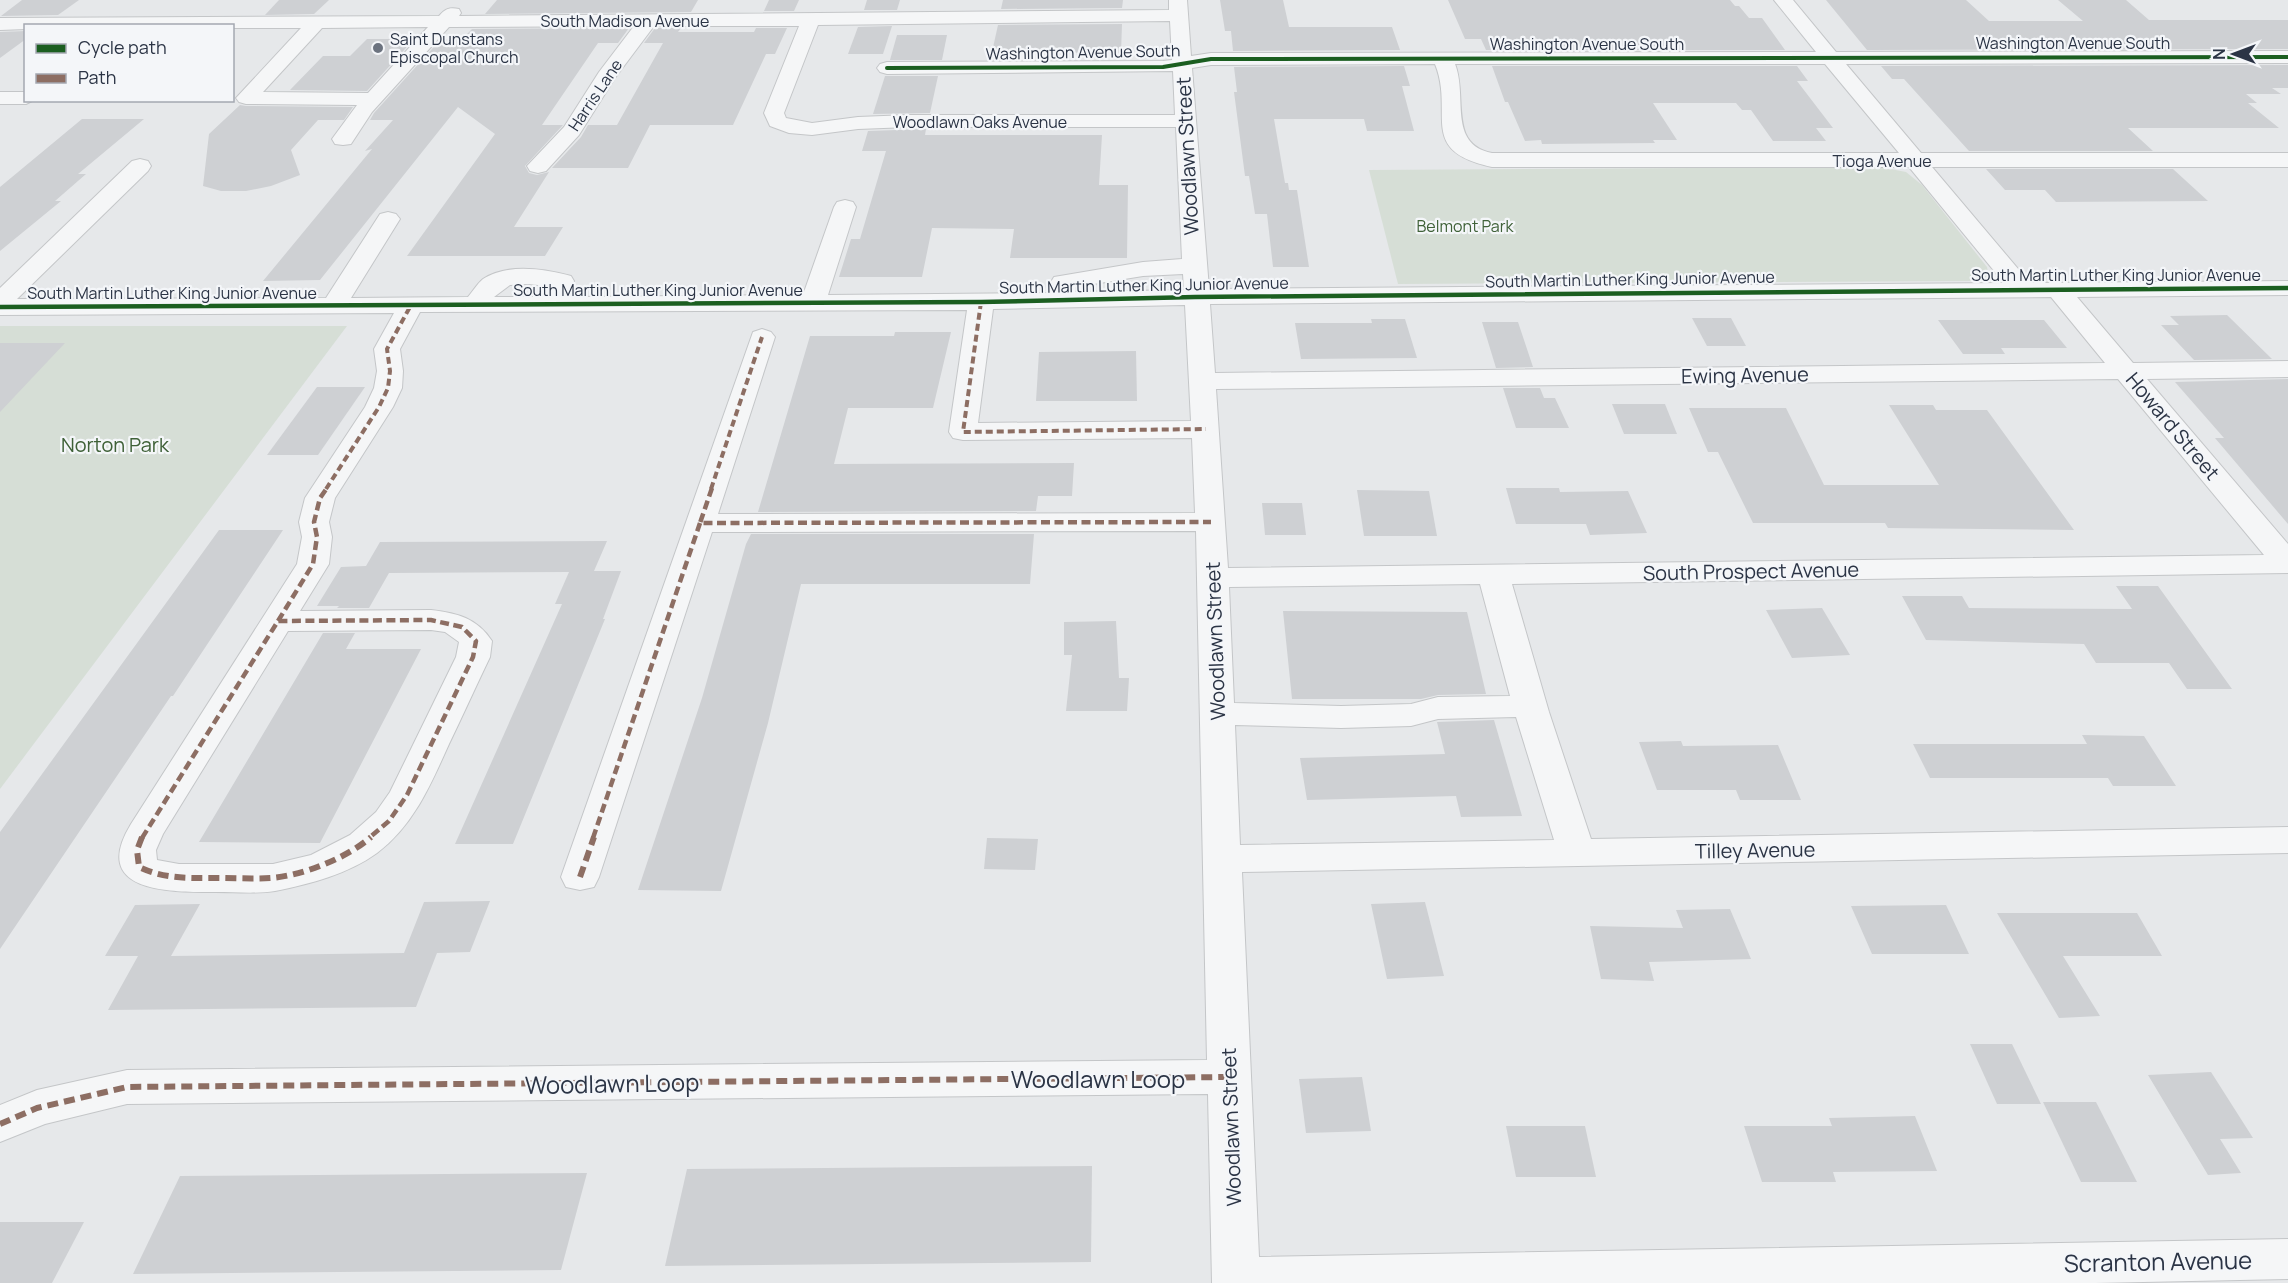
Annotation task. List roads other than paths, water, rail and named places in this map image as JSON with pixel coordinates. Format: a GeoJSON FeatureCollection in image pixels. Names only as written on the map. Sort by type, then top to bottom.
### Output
{"type":"FeatureCollection","features":[{"type":"Feature","properties":{"kind":"street"},"geometry":{"type":"LineString","coordinates":[[343,140],[373,99],[463,0]]}},
{"type":"Feature","properties":{"kind":"street"},"geometry":{"type":"LineString","coordinates":[[1783,0],[2022,289]]}},
{"type":"Feature","properties":{"kind":"street"},"geometry":{"type":"LineString","coordinates":[[194,23],[212,8]]}},
{"type":"Feature","properties":{"kind":"street","name":"South Madison Avenue"},"geometry":{"type":"LineString","coordinates":[[0,24],[811,20],[943,9],[1178,8]]}},
{"type":"Feature","properties":{"kind":"street","name":"Woodlawn Street"},"geometry":{"type":"LineString","coordinates":[[1178,8],[1211,522],[1235,1280]]}},
{"type":"Feature","properties":{"kind":"street","name":"Woodlawn Oaks Avenue"},"geometry":{"type":"LineString","coordinates":[[811,20],[774,113],[777,122],[789,128],[808,131],[870,122],[1185,121]]}},
{"type":"Feature","properties":{"kind":"street","name":"Harris Lane"},"geometry":{"type":"LineString","coordinates":[[538,166],[572,131],[606,76],[648,21]]}},
{"type":"Feature","properties":{"kind":"street"},"geometry":{"type":"LineString","coordinates":[[317,22],[246,98],[373,99]]}},
{"type":"Feature","properties":{"kind":"street","name":"Washington Avenue South"},"geometry":{"type":"LineString","coordinates":[[887,68],[1163,66],[1211,59],[1442,57],[2288,57]]}},
{"type":"Feature","properties":{"kind":"street","name":"Tioga Avenue"},"geometry":{"type":"LineString","coordinates":[[1442,57],[1449,77],[1452,118],[1459,144],[1477,157],[1513,162],[2288,160]]}},
{"type":"Feature","properties":{"kind":"street"},"geometry":{"type":"LineString","coordinates":[[0,98],[24,98]]}},
{"type":"Feature","properties":{"kind":"street"},"geometry":{"type":"LineString","coordinates":[[0,303],[140,166]]}},
{"type":"Feature","properties":{"kind":"street"},"geometry":{"type":"LineString","coordinates":[[813,303],[845,207]]}},
{"type":"Feature","properties":{"kind":"street"},"geometry":{"type":"LineString","coordinates":[[333,306],[353,279],[364,256],[388,219]]}},
{"type":"Feature","properties":{"kind":"street","name":"South Martin Luther King Junior Avenue"},"geometry":{"type":"LineString","coordinates":[[0,307],[1063,301],[1194,281],[2022,289],[2288,288]]}},
{"type":"Feature","properties":{"kind":"street","name":"Howard Street"},"geometry":{"type":"LineString","coordinates":[[2057,289],[2288,564]]}},
{"type":"Feature","properties":{"kind":"street"},"geometry":{"type":"LineString","coordinates":[[981,302],[963,432],[1206,429]]}},
{"type":"Feature","properties":{"kind":"street"},"geometry":{"type":"LineString","coordinates":[[278,621],[431,620],[453,623],[469,631],[476,642],[473,657],[407,795],[389,821],[363,844],[322,866],[273,878],[179,878],[155,875],[139,867],[137,850],[144,833],[313,564],[317,537],[314,522],[320,498],[379,407],[388,388],[390,371],[387,349],[411,306]]}},
{"type":"Feature","properties":{"kind":"street"},"geometry":{"type":"LineString","coordinates":[[579,877],[762,337]]}},
{"type":"Feature","properties":{"kind":"street","name":"Ewing Avenue"},"geometry":{"type":"LineString","coordinates":[[1202,381],[2288,369]]}},
{"type":"Feature","properties":{"kind":"street"},"geometry":{"type":"LineString","coordinates":[[700,523],[1211,522]]}},
{"type":"Feature","properties":{"kind":"street","name":"South Prospect Avenue"},"geometry":{"type":"LineString","coordinates":[[1213,578],[2288,564]]}},
{"type":"Feature","properties":{"kind":"street"},"geometry":{"type":"LineString","coordinates":[[1493,574],[1530,706],[1576,853]]}},
{"type":"Feature","properties":{"kind":"street"},"geometry":{"type":"LineString","coordinates":[[1218,714],[1341,717],[1411,715],[1438,708],[1530,706]]}},
{"type":"Feature","properties":{"kind":"street","name":"Tilley Avenue"},"geometry":{"type":"LineString","coordinates":[[1223,859],[2288,840]]}},
{"type":"Feature","properties":{"kind":"street","name":"Woodlawn Loop"},"geometry":{"type":"LineString","coordinates":[[0,1124],[37,1108],[127,1087],[1230,1077]]}},
{"type":"Feature","properties":{"kind":"street","name":"Scranton Avenue"},"geometry":{"type":"LineString","coordinates":[[1235,1280],[2288,1259]]}},
{"type":"Feature","properties":{"kind":"place","name":"Saint Dunstans Episcopal Church"},"geometry":{"type":"Point","coordinates":[378,48]}},
{"type":"Feature","properties":{"kind":"park label","name":"Belmont Park"},"geometry":{"type":"Point","coordinates":[1465,226]}},
{"type":"Feature","properties":{"kind":"park label","name":"Norton Park"},"geometry":{"type":"Point","coordinates":[115,444]}}]}
